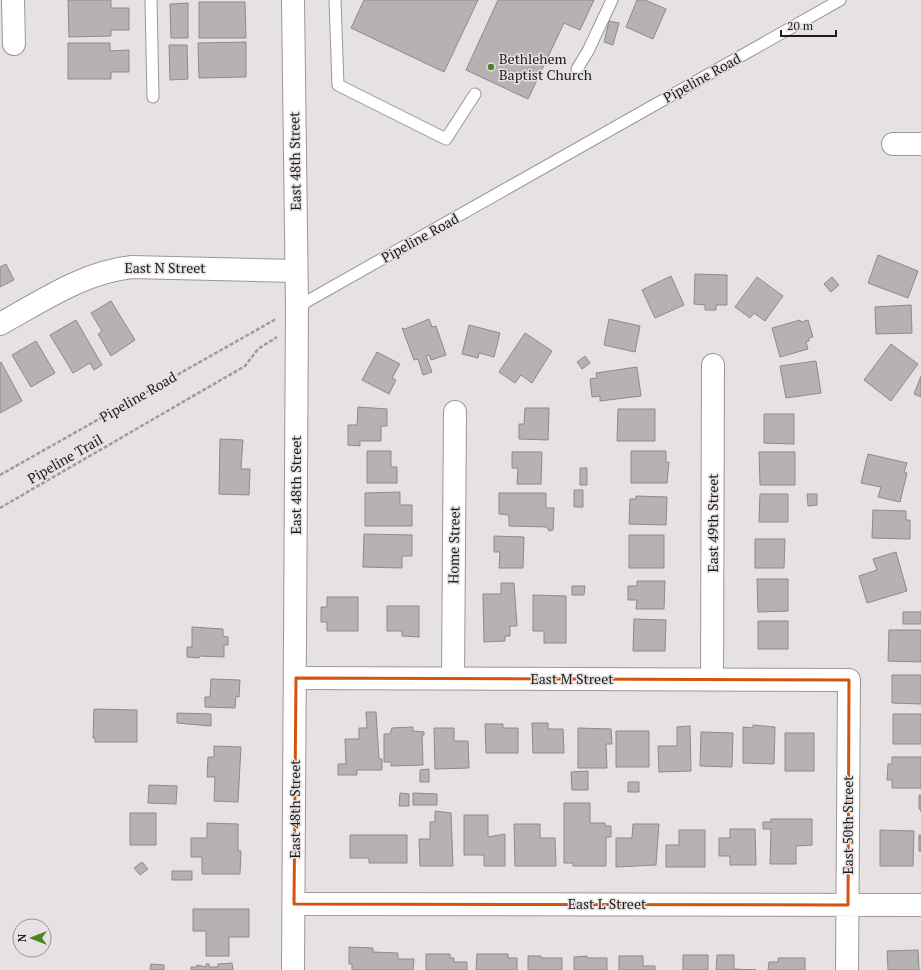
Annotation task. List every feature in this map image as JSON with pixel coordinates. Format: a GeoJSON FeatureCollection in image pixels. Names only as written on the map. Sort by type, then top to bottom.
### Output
{"type":"FeatureCollection","features":[{"type":"Feature","properties":{"kind":"street"},"geometry":{"type":"LineString","coordinates":[[13,0],[14,44]]}},
{"type":"Feature","properties":{"kind":"street","name":"East 48th Street"},"geometry":{"type":"LineString","coordinates":[[293,0],[297,307],[296,678],[293,970]]}},
{"type":"Feature","properties":{"kind":"street"},"geometry":{"type":"LineString","coordinates":[[893,144],[921,144]]}},
{"type":"Feature","properties":{"kind":"street","name":"East N Street"},"geometry":{"type":"LineString","coordinates":[[0,324],[83,280],[118,268],[132,266],[296,270]]}},
{"type":"Feature","properties":{"kind":"street","name":"East 49th Street"},"geometry":{"type":"LineString","coordinates":[[712,680],[713,365]]}},
{"type":"Feature","properties":{"kind":"street","name":"Home Street"},"geometry":{"type":"LineString","coordinates":[[453,678],[455,412]]}},
{"type":"Feature","properties":{"kind":"street","name":"East M Street"},"geometry":{"type":"LineString","coordinates":[[296,678],[849,680]]}},
{"type":"Feature","properties":{"kind":"street","name":"East 50th Street"},"geometry":{"type":"LineString","coordinates":[[847,970],[849,680]]}},
{"type":"Feature","properties":{"kind":"street","name":"East L Street"},"geometry":{"type":"LineString","coordinates":[[294,904],[921,905]]}},
{"type":"Feature","properties":{"kind":"lane"},"geometry":{"type":"LineString","coordinates":[[151,0],[153,97]]}},
{"type":"Feature","properties":{"kind":"lane"},"geometry":{"type":"LineString","coordinates":[[335,0],[338,85],[446,138],[475,94]]}},
{"type":"Feature","properties":{"kind":"lane"},"geometry":{"type":"LineString","coordinates":[[577,69],[588,51],[612,0]]}},
{"type":"Feature","properties":{"kind":"lane","name":"Pipeline Road"},"geometry":{"type":"LineString","coordinates":[[297,307],[840,0]]}},
{"type":"Feature","properties":{"kind":"path","name":"Pipeline Road"},"geometry":{"type":"LineString","coordinates":[[0,475],[297,307]]}},
{"type":"Feature","properties":{"kind":"path","name":"Pipeline Trail"},"geometry":{"type":"LineString","coordinates":[[0,508],[245,366],[258,349],[279,336]]}},
{"type":"Feature","properties":{"kind":"highlighted area"},"geometry":{"type":"Polygon","coordinates":[[[296,678],[849,680],[848,905],[294,904],[296,678]]]}},
{"type":"Feature","properties":{"kind":"building"},"geometry":{"type":"Polygon","coordinates":[[[68,0],[111,0],[111,8],[129,8],[129,30],[111,30],[111,36],[69,37],[68,0]]]}},
{"type":"Feature","properties":{"kind":"building"},"geometry":{"type":"Polygon","coordinates":[[[364,0],[478,0],[444,72],[351,28],[364,0]]]}},
{"type":"Feature","properties":{"kind":"building"},"geometry":{"type":"Polygon","coordinates":[[[498,0],[594,0],[580,30],[564,23],[528,99],[466,70],[498,0]]]}},
{"type":"Feature","properties":{"kind":"building"},"geometry":{"type":"Polygon","coordinates":[[[637,0],[645,0],[666,9],[653,39],[626,27],[637,0]]]}},
{"type":"Feature","properties":{"kind":"building"},"geometry":{"type":"Polygon","coordinates":[[[199,2],[245,2],[246,38],[199,38],[199,2]]]}},
{"type":"Feature","properties":{"kind":"building"},"geometry":{"type":"Polygon","coordinates":[[[188,3],[188,38],[171,38],[170,4],[188,3]]]}},
{"type":"Feature","properties":{"kind":"building"},"geometry":{"type":"Polygon","coordinates":[[[609,21],[619,23],[613,45],[604,42],[609,21]]]}},
{"type":"Feature","properties":{"kind":"building"},"geometry":{"type":"Polygon","coordinates":[[[246,42],[246,77],[199,78],[198,43],[246,42]]]}},
{"type":"Feature","properties":{"kind":"building"},"geometry":{"type":"Polygon","coordinates":[[[68,43],[110,43],[110,51],[129,50],[129,72],[111,72],[111,79],[68,79],[68,43]]]}},
{"type":"Feature","properties":{"kind":"building"},"geometry":{"type":"Polygon","coordinates":[[[169,45],[187,45],[188,79],[170,80],[169,45]]]}},
{"type":"Feature","properties":{"kind":"building"},"geometry":{"type":"Polygon","coordinates":[[[878,255],[918,271],[908,298],[868,283],[878,255]]]}},
{"type":"Feature","properties":{"kind":"building"},"geometry":{"type":"Polygon","coordinates":[[[6,264],[14,280],[0,287],[0,267],[6,264]]]}},
{"type":"Feature","properties":{"kind":"building"},"geometry":{"type":"Polygon","coordinates":[[[695,274],[727,275],[727,305],[716,305],[716,310],[705,310],[705,305],[694,304],[695,274]]]}},
{"type":"Feature","properties":{"kind":"building"},"geometry":{"type":"Polygon","coordinates":[[[671,276],[684,305],[655,318],[642,290],[671,276]]]}},
{"type":"Feature","properties":{"kind":"building"},"geometry":{"type":"Polygon","coordinates":[[[757,277],[783,296],[765,321],[754,313],[750,318],[735,307],[757,277]]]}},
{"type":"Feature","properties":{"kind":"building"},"geometry":{"type":"Polygon","coordinates":[[[832,277],[839,285],[831,292],[824,284],[832,277]]]}},
{"type":"Feature","properties":{"kind":"building"},"geometry":{"type":"Polygon","coordinates":[[[111,301],[135,340],[111,356],[98,334],[102,331],[91,313],[111,301]]]}},
{"type":"Feature","properties":{"kind":"building"},"geometry":{"type":"Polygon","coordinates":[[[911,305],[912,333],[876,334],[875,307],[911,305]]]}},
{"type":"Feature","properties":{"kind":"building"},"geometry":{"type":"Polygon","coordinates":[[[429,319],[432,327],[436,326],[446,355],[431,360],[429,355],[426,356],[432,372],[423,375],[418,359],[414,360],[402,328],[405,329],[429,319]]]}},
{"type":"Feature","properties":{"kind":"building"},"geometry":{"type":"Polygon","coordinates":[[[609,319],[640,326],[635,352],[604,345],[609,319]]]}},
{"type":"Feature","properties":{"kind":"building"},"geometry":{"type":"Polygon","coordinates":[[[76,320],[102,365],[94,370],[90,363],[73,373],[50,335],[76,320]]]}},
{"type":"Feature","properties":{"kind":"building"},"geometry":{"type":"Polygon","coordinates":[[[800,320],[801,322],[808,320],[813,337],[809,338],[809,341],[806,342],[808,349],[780,357],[772,328],[800,320]]]}},
{"type":"Feature","properties":{"kind":"building"},"geometry":{"type":"Polygon","coordinates":[[[469,325],[500,333],[494,357],[479,353],[478,358],[462,354],[469,325]]]}},
{"type":"Feature","properties":{"kind":"building"},"geometry":{"type":"Polygon","coordinates":[[[525,333],[552,351],[532,383],[521,375],[515,383],[499,372],[525,333]]]}},
{"type":"Feature","properties":{"kind":"building"},"geometry":{"type":"Polygon","coordinates":[[[36,341],[55,373],[31,387],[12,355],[36,341]]]}},
{"type":"Feature","properties":{"kind":"building"},"geometry":{"type":"Polygon","coordinates":[[[891,344],[918,364],[891,401],[864,380],[891,344]]]}},
{"type":"Feature","properties":{"kind":"building"},"geometry":{"type":"Polygon","coordinates":[[[377,352],[400,364],[392,378],[396,380],[389,394],[362,380],[377,352]]]}},
{"type":"Feature","properties":{"kind":"building"},"geometry":{"type":"Polygon","coordinates":[[[585,356],[590,363],[582,369],[577,362],[585,356]]]}},
{"type":"Feature","properties":{"kind":"building"},"geometry":{"type":"Polygon","coordinates":[[[816,361],[821,393],[786,398],[780,366],[816,361]]]}},
{"type":"Feature","properties":{"kind":"building"},"geometry":{"type":"Polygon","coordinates":[[[1,362],[22,401],[0,413],[0,363],[1,362]]]}},
{"type":"Feature","properties":{"kind":"building"},"geometry":{"type":"Polygon","coordinates":[[[637,367],[641,396],[600,401],[600,396],[592,397],[590,379],[597,378],[596,373],[637,367]]]}},
{"type":"Feature","properties":{"kind":"building"},"geometry":{"type":"Polygon","coordinates":[[[921,376],[921,397],[914,394],[921,376]]]}},
{"type":"Feature","properties":{"kind":"building"},"geometry":{"type":"Polygon","coordinates":[[[358,407],[387,409],[387,426],[381,426],[381,441],[360,441],[360,446],[348,445],[348,425],[357,425],[358,407]]]}},
{"type":"Feature","properties":{"kind":"building"},"geometry":{"type":"Polygon","coordinates":[[[525,408],[549,408],[548,440],[519,439],[519,424],[524,424],[525,408]]]}},
{"type":"Feature","properties":{"kind":"building"},"geometry":{"type":"Polygon","coordinates":[[[618,409],[655,409],[655,441],[617,441],[618,409]]]}},
{"type":"Feature","properties":{"kind":"building"},"geometry":{"type":"Polygon","coordinates":[[[764,414],[794,414],[794,444],[764,443],[764,414]]]}},
{"type":"Feature","properties":{"kind":"building"},"geometry":{"type":"Polygon","coordinates":[[[220,439],[243,440],[241,469],[250,469],[249,495],[219,494],[220,439]]]}},
{"type":"Feature","properties":{"kind":"building"},"geometry":{"type":"Polygon","coordinates":[[[367,451],[391,451],[391,467],[397,467],[397,483],[367,483],[367,451]]]}},
{"type":"Feature","properties":{"kind":"building"},"geometry":{"type":"Polygon","coordinates":[[[631,451],[666,451],[666,462],[669,462],[667,483],[631,483],[631,451]]]}},
{"type":"Feature","properties":{"kind":"building"},"geometry":{"type":"Polygon","coordinates":[[[512,452],[542,452],[541,484],[517,484],[518,468],[512,468],[512,452]]]}},
{"type":"Feature","properties":{"kind":"building"},"geometry":{"type":"Polygon","coordinates":[[[759,452],[795,452],[795,485],[760,485],[759,452]]]}},
{"type":"Feature","properties":{"kind":"building"},"geometry":{"type":"Polygon","coordinates":[[[868,454],[907,463],[904,472],[907,473],[900,502],[878,497],[881,487],[861,483],[868,454]]]}},
{"type":"Feature","properties":{"kind":"building"},"geometry":{"type":"Polygon","coordinates":[[[580,468],[587,468],[587,485],[580,485],[580,468]]]}},
{"type":"Feature","properties":{"kind":"building"},"geometry":{"type":"Polygon","coordinates":[[[574,490],[583,490],[583,507],[574,507],[574,490]]]}},
{"type":"Feature","properties":{"kind":"building"},"geometry":{"type":"Polygon","coordinates":[[[400,492],[400,505],[412,505],[412,526],[365,526],[365,493],[400,492]]]}},
{"type":"Feature","properties":{"kind":"building"},"geometry":{"type":"Polygon","coordinates":[[[499,493],[546,493],[546,508],[554,508],[553,530],[549,531],[547,527],[509,526],[509,515],[499,514],[499,493]]]}},
{"type":"Feature","properties":{"kind":"building"},"geometry":{"type":"Polygon","coordinates":[[[760,494],[788,494],[788,522],[759,522],[760,494]]]}},
{"type":"Feature","properties":{"kind":"building"},"geometry":{"type":"Polygon","coordinates":[[[807,494],[817,494],[817,505],[808,506],[807,494]]]}},
{"type":"Feature","properties":{"kind":"building"},"geometry":{"type":"Polygon","coordinates":[[[636,496],[667,497],[666,525],[629,524],[630,499],[636,499],[636,496]]]}},
{"type":"Feature","properties":{"kind":"building"},"geometry":{"type":"Polygon","coordinates":[[[873,510],[906,511],[906,520],[910,520],[910,539],[872,538],[873,510]]]}},
{"type":"Feature","properties":{"kind":"building"},"geometry":{"type":"Polygon","coordinates":[[[364,534],[412,535],[412,556],[402,556],[402,568],[363,567],[364,534]]]}},
{"type":"Feature","properties":{"kind":"building"},"geometry":{"type":"Polygon","coordinates":[[[629,535],[664,535],[664,568],[629,568],[629,535]]]}},
{"type":"Feature","properties":{"kind":"building"},"geometry":{"type":"Polygon","coordinates":[[[494,536],[524,537],[523,568],[499,568],[500,552],[494,552],[494,536]]]}},
{"type":"Feature","properties":{"kind":"building"},"geometry":{"type":"Polygon","coordinates":[[[755,539],[785,539],[784,568],[755,568],[755,539]]]}},
{"type":"Feature","properties":{"kind":"building"},"geometry":{"type":"Polygon","coordinates":[[[896,552],[907,591],[867,603],[859,576],[877,570],[873,559],[896,552]]]}},
{"type":"Feature","properties":{"kind":"building"},"geometry":{"type":"Polygon","coordinates":[[[757,579],[788,579],[788,611],[758,612],[757,579]]]}},
{"type":"Feature","properties":{"kind":"building"},"geometry":{"type":"Polygon","coordinates":[[[637,581],[665,581],[664,609],[636,609],[637,600],[628,600],[628,586],[637,586],[637,581]]]}},
{"type":"Feature","properties":{"kind":"building"},"geometry":{"type":"Polygon","coordinates":[[[501,583],[514,583],[517,626],[510,626],[510,636],[505,636],[505,641],[484,642],[483,594],[501,594],[501,583]]]}},
{"type":"Feature","properties":{"kind":"building"},"geometry":{"type":"Polygon","coordinates":[[[572,586],[585,586],[584,595],[572,595],[572,586]]]}},
{"type":"Feature","properties":{"kind":"building"},"geometry":{"type":"Polygon","coordinates":[[[533,595],[566,596],[566,643],[544,643],[544,631],[533,631],[533,595]]]}},
{"type":"Feature","properties":{"kind":"building"},"geometry":{"type":"Polygon","coordinates":[[[327,597],[358,597],[358,631],[327,631],[327,622],[321,622],[321,607],[327,607],[327,597]]]}},
{"type":"Feature","properties":{"kind":"building"},"geometry":{"type":"Polygon","coordinates":[[[387,606],[419,606],[419,637],[402,636],[402,631],[387,631],[387,606]]]}},
{"type":"Feature","properties":{"kind":"building"},"geometry":{"type":"Polygon","coordinates":[[[903,612],[921,612],[921,624],[903,624],[903,612]]]}},
{"type":"Feature","properties":{"kind":"building"},"geometry":{"type":"Polygon","coordinates":[[[634,619],[666,620],[665,651],[633,651],[634,619]]]}},
{"type":"Feature","properties":{"kind":"building"},"geometry":{"type":"Polygon","coordinates":[[[758,621],[788,621],[788,649],[758,649],[758,621]]]}},
{"type":"Feature","properties":{"kind":"building"},"geometry":{"type":"Polygon","coordinates":[[[192,627],[223,629],[223,636],[228,637],[228,645],[224,645],[224,657],[187,657],[187,647],[192,647],[192,627]]]}},
{"type":"Feature","properties":{"kind":"building"},"geometry":{"type":"Polygon","coordinates":[[[889,630],[921,630],[921,662],[888,661],[889,630]]]}},
{"type":"Feature","properties":{"kind":"building"},"geometry":{"type":"Polygon","coordinates":[[[892,675],[921,675],[921,704],[892,703],[892,675]]]}},
{"type":"Feature","properties":{"kind":"building"},"geometry":{"type":"Polygon","coordinates":[[[211,679],[240,680],[239,697],[236,696],[235,708],[205,707],[205,697],[210,697],[211,679]]]}},
{"type":"Feature","properties":{"kind":"building"},"geometry":{"type":"Polygon","coordinates":[[[94,709],[137,710],[137,742],[95,742],[95,738],[93,738],[94,709]]]}},
{"type":"Feature","properties":{"kind":"building"},"geometry":{"type":"Polygon","coordinates":[[[366,712],[376,712],[379,759],[382,759],[382,770],[357,770],[357,775],[338,775],[338,764],[346,764],[345,739],[359,739],[359,728],[367,728],[366,712]]]}},
{"type":"Feature","properties":{"kind":"building"},"geometry":{"type":"Polygon","coordinates":[[[177,713],[211,714],[211,726],[177,723],[177,713]]]}},
{"type":"Feature","properties":{"kind":"building"},"geometry":{"type":"Polygon","coordinates":[[[893,714],[921,714],[921,744],[893,744],[893,714]]]}},
{"type":"Feature","properties":{"kind":"building"},"geometry":{"type":"Polygon","coordinates":[[[532,723],[548,723],[548,729],[563,729],[564,753],[533,753],[532,723]]]}},
{"type":"Feature","properties":{"kind":"building"},"geometry":{"type":"Polygon","coordinates":[[[485,724],[503,724],[503,728],[518,728],[518,753],[486,753],[485,724]]]}},
{"type":"Feature","properties":{"kind":"building"},"geometry":{"type":"Polygon","coordinates":[[[753,725],[775,727],[774,764],[743,763],[743,727],[753,728],[753,725]]]}},
{"type":"Feature","properties":{"kind":"building"},"geometry":{"type":"Polygon","coordinates":[[[690,726],[691,771],[659,772],[658,746],[677,746],[677,727],[690,726]]]}},
{"type":"Feature","properties":{"kind":"building"},"geometry":{"type":"Polygon","coordinates":[[[413,727],[413,731],[424,732],[424,735],[422,735],[423,765],[391,766],[391,762],[384,762],[384,734],[390,734],[392,728],[413,727]]]}},
{"type":"Feature","properties":{"kind":"building"},"geometry":{"type":"Polygon","coordinates":[[[434,728],[454,728],[454,741],[468,741],[469,768],[435,769],[434,728]]]}},
{"type":"Feature","properties":{"kind":"building"},"geometry":{"type":"Polygon","coordinates":[[[578,728],[611,729],[612,744],[606,744],[607,768],[578,768],[578,728]]]}},
{"type":"Feature","properties":{"kind":"building"},"geometry":{"type":"Polygon","coordinates":[[[616,731],[649,731],[649,767],[616,767],[616,731]]]}},
{"type":"Feature","properties":{"kind":"building"},"geometry":{"type":"Polygon","coordinates":[[[701,732],[733,733],[732,767],[700,766],[701,732]]]}},
{"type":"Feature","properties":{"kind":"building"},"geometry":{"type":"Polygon","coordinates":[[[785,733],[814,733],[814,771],[785,771],[785,733]]]}},
{"type":"Feature","properties":{"kind":"building"},"geometry":{"type":"Polygon","coordinates":[[[214,746],[241,747],[238,802],[214,801],[215,777],[207,777],[208,757],[214,757],[214,746]]]}},
{"type":"Feature","properties":{"kind":"building"},"geometry":{"type":"Polygon","coordinates":[[[892,757],[921,757],[921,788],[892,788],[892,780],[887,780],[888,764],[892,764],[892,757]]]}},
{"type":"Feature","properties":{"kind":"building"},"geometry":{"type":"Polygon","coordinates":[[[429,769],[429,782],[420,782],[420,770],[429,769]]]}},
{"type":"Feature","properties":{"kind":"building"},"geometry":{"type":"Polygon","coordinates":[[[588,771],[588,790],[572,790],[571,772],[588,771]]]}},
{"type":"Feature","properties":{"kind":"building"},"geometry":{"type":"Polygon","coordinates":[[[628,782],[639,782],[639,792],[628,792],[628,782]]]}},
{"type":"Feature","properties":{"kind":"building"},"geometry":{"type":"Polygon","coordinates":[[[149,785],[177,786],[176,804],[148,803],[149,785]]]}},
{"type":"Feature","properties":{"kind":"building"},"geometry":{"type":"Polygon","coordinates":[[[400,793],[409,794],[409,806],[399,806],[400,793]]]}},
{"type":"Feature","properties":{"kind":"building"},"geometry":{"type":"Polygon","coordinates":[[[413,793],[437,794],[437,805],[413,805],[413,793]]]}},
{"type":"Feature","properties":{"kind":"building"},"geometry":{"type":"Polygon","coordinates":[[[919,795],[921,795],[921,809],[919,809],[919,795]]]}},
{"type":"Feature","properties":{"kind":"building"},"geometry":{"type":"Polygon","coordinates":[[[564,803],[590,803],[590,823],[605,823],[605,826],[611,826],[611,837],[606,837],[606,866],[573,866],[573,863],[564,863],[564,803]]]}},
{"type":"Feature","properties":{"kind":"building"},"geometry":{"type":"Polygon","coordinates":[[[435,811],[451,813],[453,866],[420,866],[419,839],[430,839],[430,822],[435,822],[435,811]]]}},
{"type":"Feature","properties":{"kind":"building"},"geometry":{"type":"Polygon","coordinates":[[[130,813],[156,813],[156,845],[130,845],[130,813]]]}},
{"type":"Feature","properties":{"kind":"building"},"geometry":{"type":"Polygon","coordinates":[[[464,815],[488,815],[488,837],[505,834],[505,866],[484,866],[484,855],[464,855],[464,815]]]}},
{"type":"Feature","properties":{"kind":"building"},"geometry":{"type":"Polygon","coordinates":[[[771,819],[812,819],[812,845],[796,846],[796,864],[770,864],[771,829],[763,829],[763,822],[771,822],[771,819]]]}},
{"type":"Feature","properties":{"kind":"building"},"geometry":{"type":"Polygon","coordinates":[[[207,823],[238,824],[238,851],[241,851],[240,874],[202,874],[202,857],[191,857],[191,838],[207,838],[207,823]]]}},
{"type":"Feature","properties":{"kind":"building"},"geometry":{"type":"Polygon","coordinates":[[[514,824],[540,824],[540,838],[555,838],[556,866],[515,866],[514,824]]]}},
{"type":"Feature","properties":{"kind":"building"},"geometry":{"type":"Polygon","coordinates":[[[633,824],[659,824],[656,865],[616,867],[616,838],[632,838],[633,824]]]}},
{"type":"Feature","properties":{"kind":"building"},"geometry":{"type":"Polygon","coordinates":[[[730,829],[755,829],[756,865],[730,865],[730,856],[719,856],[719,838],[730,838],[730,829]]]}},
{"type":"Feature","properties":{"kind":"building"},"geometry":{"type":"Polygon","coordinates":[[[679,830],[705,830],[705,867],[666,867],[666,845],[679,845],[679,830]]]}},
{"type":"Feature","properties":{"kind":"building"},"geometry":{"type":"Polygon","coordinates":[[[880,830],[914,831],[913,866],[880,866],[880,830]]]}},
{"type":"Feature","properties":{"kind":"building"},"geometry":{"type":"Polygon","coordinates":[[[350,835],[407,835],[407,863],[369,863],[369,858],[350,858],[350,835]]]}},
{"type":"Feature","properties":{"kind":"building"},"geometry":{"type":"Polygon","coordinates":[[[919,835],[921,835],[921,851],[919,851],[919,835]]]}},
{"type":"Feature","properties":{"kind":"building"},"geometry":{"type":"Polygon","coordinates":[[[142,862],[148,869],[140,875],[134,868],[142,862]]]}},
{"type":"Feature","properties":{"kind":"building"},"geometry":{"type":"Polygon","coordinates":[[[172,871],[192,871],[192,880],[172,880],[172,871]]]}},
{"type":"Feature","properties":{"kind":"building"},"geometry":{"type":"Polygon","coordinates":[[[193,909],[249,909],[249,937],[229,937],[229,956],[206,956],[206,931],[193,931],[193,909]]]}},
{"type":"Feature","properties":{"kind":"building"},"geometry":{"type":"Polygon","coordinates":[[[349,947],[373,948],[373,952],[398,953],[398,959],[414,959],[413,970],[352,970],[352,964],[349,964],[349,947]]]}},
{"type":"Feature","properties":{"kind":"building"},"geometry":{"type":"Polygon","coordinates":[[[918,950],[919,970],[888,970],[887,951],[918,950]]]}},
{"type":"Feature","properties":{"kind":"building"},"geometry":{"type":"Polygon","coordinates":[[[426,954],[450,954],[450,958],[454,958],[454,962],[467,962],[467,970],[426,970],[426,954]]]}},
{"type":"Feature","properties":{"kind":"building"},"geometry":{"type":"Polygon","coordinates":[[[477,954],[508,954],[508,958],[517,958],[517,970],[476,970],[477,954]]]}},
{"type":"Feature","properties":{"kind":"building"},"geometry":{"type":"Polygon","coordinates":[[[683,955],[708,955],[708,970],[683,970],[683,955]]]}},
{"type":"Feature","properties":{"kind":"building"},"geometry":{"type":"Polygon","coordinates":[[[717,955],[734,955],[734,969],[756,970],[716,970],[717,955]]]}},
{"type":"Feature","properties":{"kind":"building"},"geometry":{"type":"Polygon","coordinates":[[[528,956],[541,956],[541,958],[562,958],[562,970],[528,970],[528,956]]]}},
{"type":"Feature","properties":{"kind":"building"},"geometry":{"type":"Polygon","coordinates":[[[587,956],[587,958],[607,958],[607,970],[574,970],[574,957],[587,956]]]}},
{"type":"Feature","properties":{"kind":"building"},"geometry":{"type":"Polygon","coordinates":[[[619,956],[643,956],[643,966],[655,966],[655,970],[619,970],[619,956]]]}},
{"type":"Feature","properties":{"kind":"building"},"geometry":{"type":"Polygon","coordinates":[[[778,958],[805,958],[805,970],[768,970],[769,962],[778,962],[778,958]]]}},
{"type":"Feature","properties":{"kind":"building"},"geometry":{"type":"Polygon","coordinates":[[[232,963],[233,970],[191,970],[191,967],[197,967],[197,965],[206,967],[206,964],[209,964],[209,967],[218,967],[218,964],[232,963]]]}},
{"type":"Feature","properties":{"kind":"building"},"geometry":{"type":"Polygon","coordinates":[[[151,964],[164,965],[164,970],[150,970],[151,964]]]}},
{"type":"Feature","properties":{"kind":"place","name":"Bethlehem Baptist Church"},"geometry":{"type":"Point","coordinates":[491,67]}}]}
